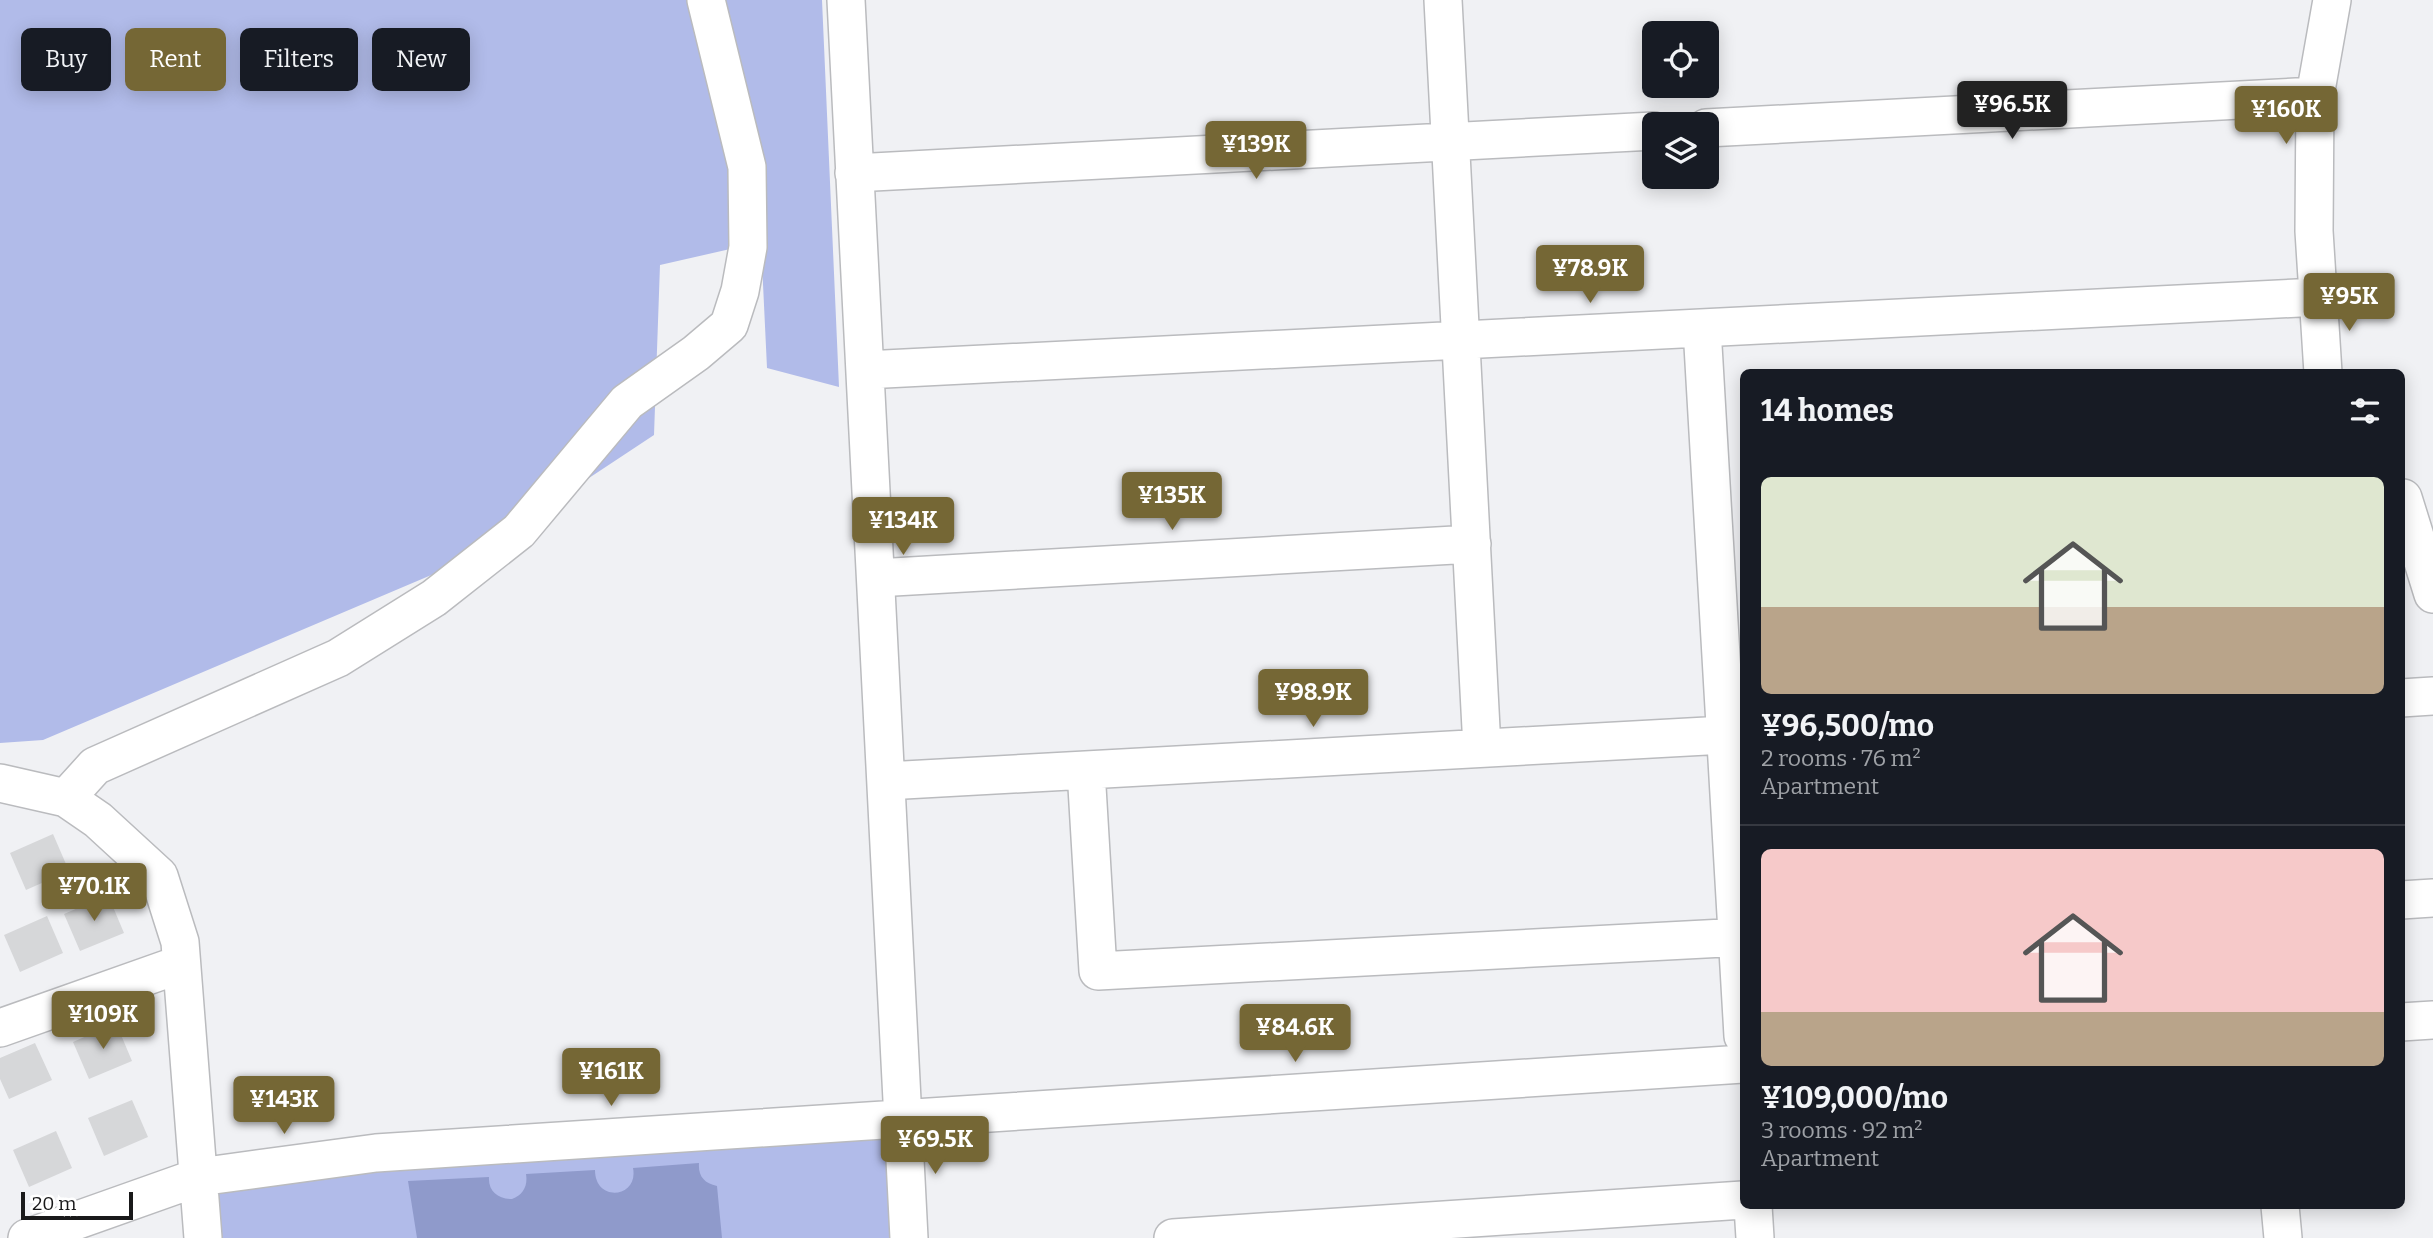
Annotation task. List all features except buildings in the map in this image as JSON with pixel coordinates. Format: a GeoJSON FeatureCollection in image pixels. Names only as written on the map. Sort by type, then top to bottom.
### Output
{"type":"FeatureCollection","features":[{"type":"Feature","properties":{"kind":"street"},"geometry":{"type":"LineString","coordinates":[[0,807],[53,795],[95,766],[338,658],[434,598],[519,531],[627,402],[696,353],[729,325],[740,290],[748,247],[747,167],[706,0]]}},
{"type":"Feature","properties":{"kind":"street"},"geometry":{"type":"LineString","coordinates":[[846,0],[909,1238]]}},
{"type":"Feature","properties":{"kind":"street"},"geometry":{"type":"LineString","coordinates":[[1443,0],[1482,748]]}},
{"type":"Feature","properties":{"kind":"street"},"geometry":{"type":"LineString","coordinates":[[2323,369],[2314,231],[2315,96],[2332,0]]}},
{"type":"Feature","properties":{"kind":"street"},"geometry":{"type":"LineString","coordinates":[[1719,127],[2315,96]]}},
{"type":"Feature","properties":{"kind":"street"},"geometry":{"type":"LineString","coordinates":[[854,173],[1642,132]]}},
{"type":"Feature","properties":{"kind":"street"},"geometry":{"type":"LineString","coordinates":[[865,370],[2318,297]]}},
{"type":"Feature","properties":{"kind":"street"},"geometry":{"type":"LineString","coordinates":[[1086,770],[1098,971],[1740,937],[1729,532],[1702,328]]}},
{"type":"Feature","properties":{"kind":"street"},"geometry":{"type":"LineString","coordinates":[[2405,504],[2433,594]]}},
{"type":"Feature","properties":{"kind":"street"},"geometry":{"type":"LineString","coordinates":[[876,578],[1472,544]]}},
{"type":"Feature","properties":{"kind":"street"},"geometry":{"type":"LineString","coordinates":[[2405,698],[2433,696]]}},
{"type":"Feature","properties":{"kind":"street"},"geometry":{"type":"LineString","coordinates":[[886,781],[1734,735]]}},
{"type":"Feature","properties":{"kind":"street"},"geometry":{"type":"LineString","coordinates":[[0,783],[53,795],[97,820],[159,876],[180,942],[202,1238]]}},
{"type":"Feature","properties":{"kind":"street"},"geometry":{"type":"LineString","coordinates":[[2405,900],[2433,898]]}},
{"type":"Feature","properties":{"kind":"street"},"geometry":{"type":"LineString","coordinates":[[0,1028],[181,964]]}},
{"type":"Feature","properties":{"kind":"street"},"geometry":{"type":"LineString","coordinates":[[2405,1022],[2433,1020]]}},
{"type":"Feature","properties":{"kind":"street"},"geometry":{"type":"LineString","coordinates":[[27,1238],[199,1177],[376,1153],[1740,1064]]}},
{"type":"Feature","properties":{"kind":"street"},"geometry":{"type":"LineString","coordinates":[[1173,1238],[1740,1200]]}},
{"type":"Feature","properties":{"kind":"street"},"geometry":{"type":"LineString","coordinates":[[1753,1209],[1755,1238]]}},
{"type":"Feature","properties":{"kind":"street"},"geometry":{"type":"LineString","coordinates":[[2280,1209],[2283,1238]]}},
{"type":"Feature","properties":{"kind":"shaded area"},"geometry":{"type":"Polygon","coordinates":[[[0,0],[822,0],[839,387],[767,368],[761,242],[660,265],[654,435],[462,562],[43,740],[0,743],[0,0]]]}},
{"type":"Feature","properties":{"kind":"shaded area"},"geometry":{"type":"Polygon","coordinates":[[[904,1118],[909,1238],[203,1238],[199,1177],[904,1118]]]}},
{"type":"Feature","properties":{"kind":"shaded area"},"geometry":{"type":"Polygon","coordinates":[[[699,1163],[703,1178],[717,1186],[722,1238],[417,1238],[408,1181],[489,1177],[490,1186],[495,1193],[502,1198],[512,1199],[524,1190],[526,1174],[595,1170],[597,1181],[602,1188],[616,1193],[630,1186],[633,1168],[699,1163]]]}}]}
